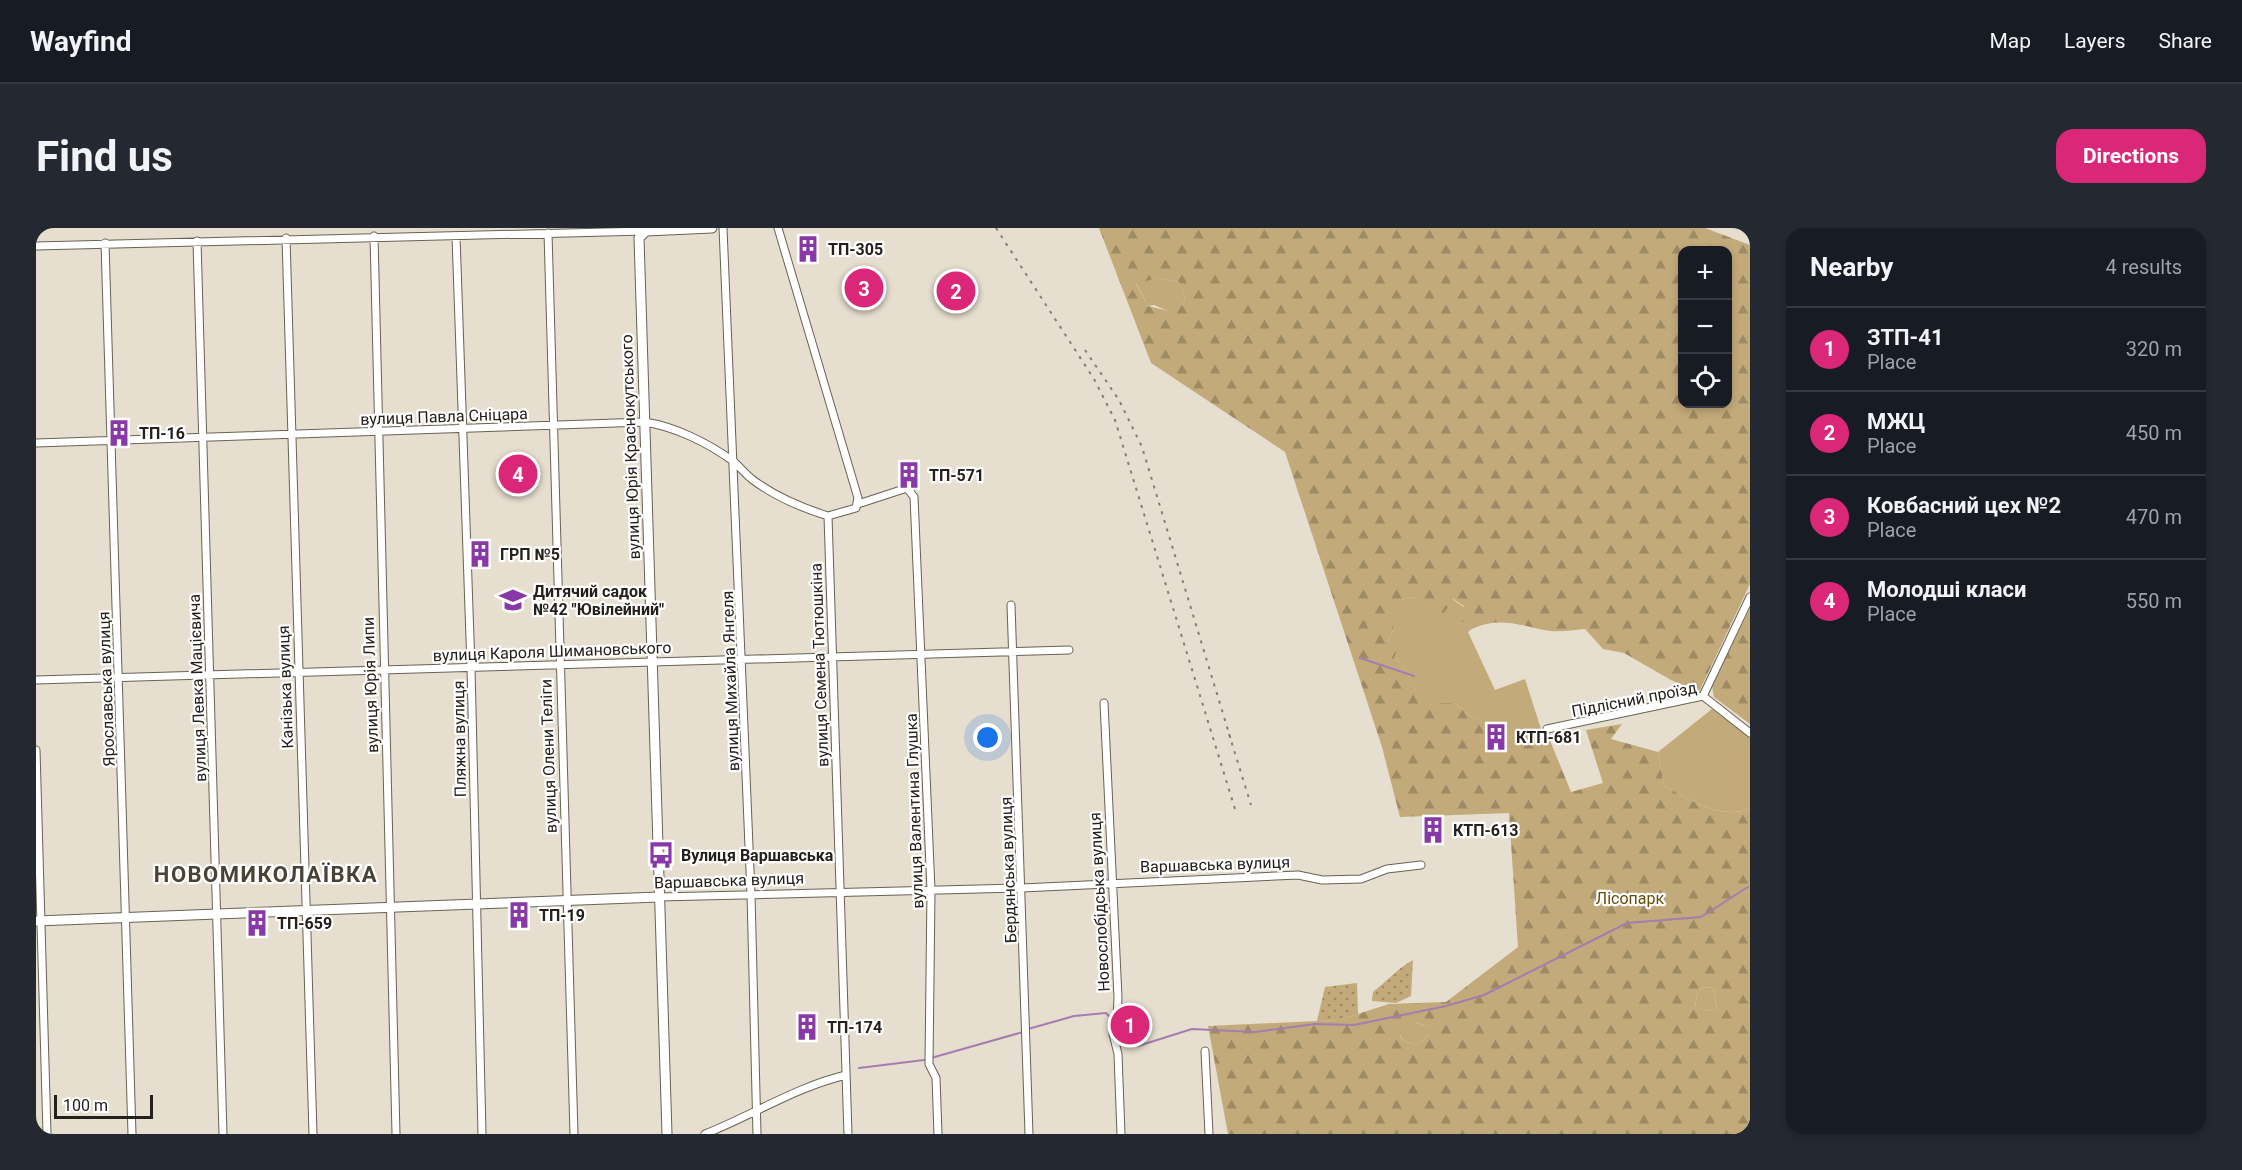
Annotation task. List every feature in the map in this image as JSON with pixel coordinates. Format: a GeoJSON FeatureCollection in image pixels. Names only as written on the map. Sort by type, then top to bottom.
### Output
{"type":"FeatureCollection","features":[{"type":"Feature","properties":{"kind":"street"},"geometry":{"type":"LineString","coordinates":[[36,246],[286,238],[456,236],[536,230],[548,233],[712,228]]}},
{"type":"Feature","properties":{"kind":"street","name":"вулиця Михайла Янгеля"},"geometry":{"type":"LineString","coordinates":[[723,228],[735,463],[751,894],[757,1134]]}},
{"type":"Feature","properties":{"kind":"street"},"geometry":{"type":"LineString","coordinates":[[778,228],[857,491],[858,504],[849,511],[828,516]]}},
{"type":"Feature","properties":{"kind":"street","name":"вулиця Юрія Краснокутського"},"geometry":{"type":"LineString","coordinates":[[646,231],[639,238],[667,1134]]}},
{"type":"Feature","properties":{"kind":"street","name":"вулиця Олени Теліги"},"geometry":{"type":"LineString","coordinates":[[548,233],[574,1134]]}},
{"type":"Feature","properties":{"kind":"street","name":"вулиця Юрія Липи"},"geometry":{"type":"LineString","coordinates":[[374,236],[376,431],[396,1134]]}},
{"type":"Feature","properties":{"kind":"street","name":"Пляжна вулиця"},"geometry":{"type":"LineString","coordinates":[[456,236],[471,667],[482,1134]]}},
{"type":"Feature","properties":{"kind":"street","name":"Канізька вулиця"},"geometry":{"type":"LineString","coordinates":[[286,238],[313,1134]]}},
{"type":"Feature","properties":{"kind":"street","name":"вулиця Левка Мацієвича"},"geometry":{"type":"LineString","coordinates":[[197,241],[223,1134]]}},
{"type":"Feature","properties":{"kind":"street","name":"Ярославська вулиця"},"geometry":{"type":"LineString","coordinates":[[105,243],[132,1134]]}},
{"type":"Feature","properties":{"kind":"street","name":"вулиця Павла Сніцара"},"geometry":{"type":"LineString","coordinates":[[36,443],[553,427],[644,422],[665,427],[695,440],[735,463],[753,480],[789,502],[828,516]]}},
{"type":"Feature","properties":{"kind":"street","name":"вулиця Валентина Глушка"},"geometry":{"type":"LineString","coordinates":[[858,504],[907,488],[914,498],[931,890],[929,1064],[936,1078],[938,1134]]}},
{"type":"Feature","properties":{"kind":"street","name":"вулиця Семена Тютюшкіна"},"geometry":{"type":"LineString","coordinates":[[828,516],[848,1134]]}},
{"type":"Feature","properties":{"kind":"street"},"geometry":{"type":"LineString","coordinates":[[1703,696],[1750,597]]}},
{"type":"Feature","properties":{"kind":"street","name":"Бердянська вулиця"},"geometry":{"type":"LineString","coordinates":[[1011,604],[1029,1134]]}},
{"type":"Feature","properties":{"kind":"street","name":"вулиця Кароля Шимановського"},"geometry":{"type":"LineString","coordinates":[[36,680],[1069,650]]}},
{"type":"Feature","properties":{"kind":"street","name":"Підлісний проїзд"},"geometry":{"type":"LineString","coordinates":[[1547,729],[1703,696],[1750,733]]}},
{"type":"Feature","properties":{"kind":"street","name":"Новослобідська вулиця"},"geometry":{"type":"LineString","coordinates":[[1104,704],[1118,997],[1117,1020],[1113,1034],[1118,1054],[1120,1134]]}},
{"type":"Feature","properties":{"kind":"street"},"geometry":{"type":"LineString","coordinates":[[36,750],[39,920],[47,1134]]}},
{"type":"Feature","properties":{"kind":"street","name":"Варшавська вулиця"},"geometry":{"type":"LineString","coordinates":[[39,920],[840,891],[1022,888],[1298,875],[1342,880],[1361,879],[1387,869],[1421,865]]}},
{"type":"Feature","properties":{"kind":"street"},"geometry":{"type":"LineString","coordinates":[[1204,1051],[1209,1134]]}},
{"type":"Feature","properties":{"kind":"street"},"geometry":{"type":"LineString","coordinates":[[705,1134],[825,1080],[846,1075]]}},
{"type":"Feature","properties":{"kind":"green space","name":"Лісопарк"},"geometry":{"type":"Polygon","coordinates":[[[1099,228],[1705,228],[1750,245],[1750,584],[1699,692],[1671,680],[1624,653],[1603,649],[1585,629],[1551,631],[1503,622],[1472,629],[1461,620],[1464,606],[1453,599],[1444,613],[1436,611],[1428,615],[1416,610],[1419,598],[1408,597],[1394,604],[1393,630],[1388,642],[1396,652],[1394,658],[1404,666],[1422,703],[1455,703],[1470,716],[1489,724],[1485,735],[1496,745],[1516,734],[1542,732],[1549,738],[1571,792],[1603,783],[1586,730],[1622,724],[1611,739],[1658,752],[1664,785],[1684,797],[1716,810],[1728,812],[1750,809],[1750,1134],[1228,1134],[1208,1026],[1339,1020],[1389,1004],[1446,1002],[1518,947],[1509,813],[1400,817],[1382,747],[1285,452],[1151,363],[1099,228]],[[1157,278],[1136,284],[1148,306],[1169,311],[1167,306],[1175,302],[1183,306],[1185,297],[1179,282],[1157,278]],[[1703,987],[1697,994],[1695,1006],[1709,1011],[1717,1009],[1713,988],[1703,987]],[[1416,1023],[1400,1036],[1403,1041],[1418,1045],[1429,1034],[1429,1026],[1416,1023]]]}},
{"type":"Feature","properties":{"kind":"green space"},"geometry":{"type":"Polygon","coordinates":[[[1157,278],[1179,282],[1185,297],[1183,306],[1170,312],[1154,305],[1148,306],[1136,283],[1157,278]]]}},
{"type":"Feature","properties":{"kind":"green space"},"geometry":{"type":"Polygon","coordinates":[[[1408,597],[1420,598],[1419,603],[1452,599],[1464,607],[1467,624],[1472,629],[1468,632],[1495,690],[1525,679],[1542,732],[1516,734],[1496,745],[1485,735],[1488,724],[1470,716],[1455,703],[1422,704],[1404,666],[1394,658],[1388,642],[1393,630],[1393,604],[1408,597]]]}},
{"type":"Feature","properties":{"kind":"green space"},"geometry":{"type":"Polygon","coordinates":[[[1750,608],[1750,724],[1714,697],[1712,686],[1750,608]]]}},
{"type":"Feature","properties":{"kind":"green space"},"geometry":{"type":"Polygon","coordinates":[[[1712,709],[1750,737],[1750,809],[1728,812],[1716,810],[1684,797],[1664,785],[1658,752],[1712,709]]]}},
{"type":"Feature","properties":{"kind":"green space"},"geometry":{"type":"Polygon","coordinates":[[[1413,960],[1411,996],[1396,1003],[1372,1001],[1373,992],[1413,960]]]}},
{"type":"Feature","properties":{"kind":"green space"},"geometry":{"type":"Polygon","coordinates":[[[1357,983],[1358,1014],[1339,1020],[1317,1021],[1325,987],[1357,983]]]}},
{"type":"Feature","properties":{"kind":"green space"},"geometry":{"type":"Polygon","coordinates":[[[1703,987],[1713,988],[1717,1009],[1709,1011],[1695,1007],[1697,994],[1703,987]]]}},
{"type":"Feature","properties":{"kind":"green space"},"geometry":{"type":"Polygon","coordinates":[[[1416,1023],[1429,1026],[1429,1034],[1418,1045],[1403,1041],[1400,1035],[1416,1023]]]}},
{"type":"Feature","properties":{"kind":"waterway"},"geometry":{"type":"LineString","coordinates":[[1360,658],[1414,676]]}},
{"type":"Feature","properties":{"kind":"waterway"},"geometry":{"type":"LineString","coordinates":[[1028,1029],[1074,1016],[1106,1013],[1138,1046],[1192,1029],[1255,1032],[1315,1024],[1354,1025],[1446,1006],[1484,995],[1627,923],[1701,917],[1748,887]]}},
{"type":"Feature","properties":{"kind":"waterway"},"geometry":{"type":"LineString","coordinates":[[859,1068],[924,1060],[1023,1032]]}},
{"type":"Feature","properties":{"kind":"railway"},"geometry":{"type":"LineString","coordinates":[[996,228],[1094,379],[1115,420],[1235,809]]}},
{"type":"Feature","properties":{"kind":"railway"},"geometry":{"type":"LineString","coordinates":[[1085,350],[1119,400],[1142,447],[1231,740]]}},
{"type":"Feature","properties":{"kind":"railway"},"geometry":{"type":"LineString","coordinates":[[1229,734],[1251,805]]}},
{"type":"Feature","properties":{"kind":"place","name":"ТП-305"},"geometry":{"type":"Point","coordinates":[808,249]}},
{"type":"Feature","properties":{"kind":"place","name":"Ковбасний цех №2"},"geometry":{"type":"Point","coordinates":[864,288]}},
{"type":"Feature","properties":{"kind":"place","name":"МЖЦ"},"geometry":{"type":"Point","coordinates":[956,291]}},
{"type":"Feature","properties":{"kind":"place","name":"ТП-16"},"geometry":{"type":"Point","coordinates":[119,433]}},
{"type":"Feature","properties":{"kind":"place","name":"Молодші класи"},"geometry":{"type":"Point","coordinates":[518,474]}},
{"type":"Feature","properties":{"kind":"place","name":"ТП-571"},"geometry":{"type":"Point","coordinates":[909,475]}},
{"type":"Feature","properties":{"kind":"place","name":"ГРП №5"},"geometry":{"type":"Point","coordinates":[480,554]}},
{"type":"Feature","properties":{"kind":"place","name":"Дитячий садок №42 \"Ювілейний\""},"geometry":{"type":"Point","coordinates":[513,600]}},
{"type":"Feature","properties":{"kind":"place","name":"КТП-681"},"geometry":{"type":"Point","coordinates":[1496,737]}},
{"type":"Feature","properties":{"kind":"place","name":"КТП-613"},"geometry":{"type":"Point","coordinates":[1433,830]}},
{"type":"Feature","properties":{"kind":"place","name":"Вулиця Варшавська"},"geometry":{"type":"Point","coordinates":[661,855]}},
{"type":"Feature","properties":{"kind":"place","name":"ТП-19"},"geometry":{"type":"Point","coordinates":[519,915]}},
{"type":"Feature","properties":{"kind":"place","name":"ТП-659"},"geometry":{"type":"Point","coordinates":[257,923]}},
{"type":"Feature","properties":{"kind":"place","name":"ЗТП-41"},"geometry":{"type":"Point","coordinates":[1130,1025]}},
{"type":"Feature","properties":{"kind":"place","name":"ТП-174"},"geometry":{"type":"Point","coordinates":[807,1027]}},
{"type":"Feature","properties":{"kind":"district","name":"НОВОМИКОЛАЇВКА"},"geometry":{"type":"Point","coordinates":[266,874]}}]}
